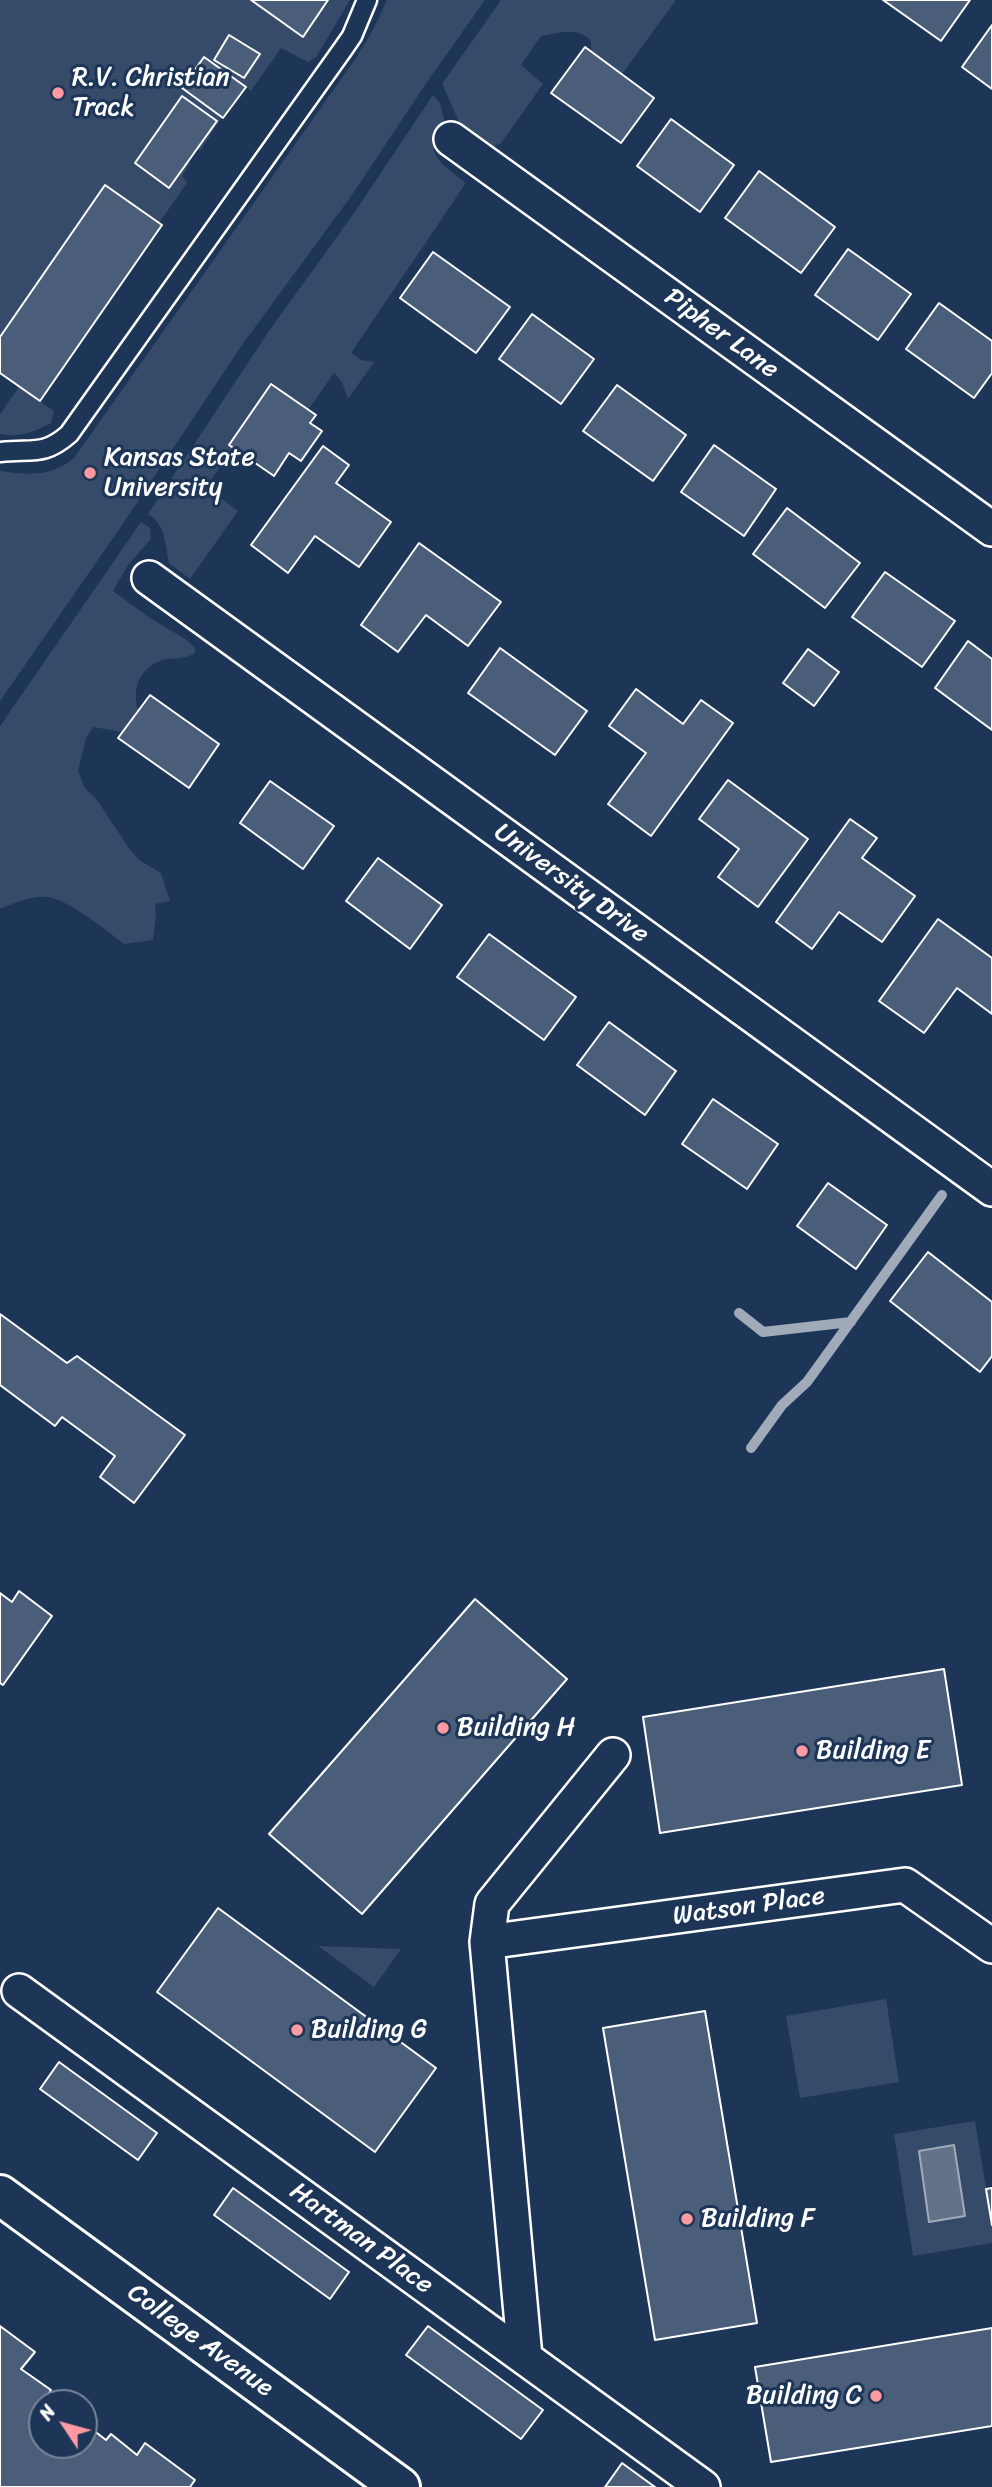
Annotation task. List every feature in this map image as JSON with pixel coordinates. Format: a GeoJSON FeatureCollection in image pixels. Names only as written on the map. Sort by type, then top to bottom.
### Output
{"type":"FeatureCollection","features":[{"type":"Feature","properties":{"kind":"street","name":"Pipher Lane"},"geometry":{"type":"LineString","coordinates":[[451,139],[992,529]]}},
{"type":"Feature","properties":{"kind":"street","name":"University Drive"},"geometry":{"type":"LineString","coordinates":[[149,578],[992,1189]]}},
{"type":"Feature","properties":{"kind":"street"},"geometry":{"type":"LineString","coordinates":[[525,2357],[487,1942],[492,1904],[613,1755]]}},
{"type":"Feature","properties":{"kind":"street","name":"Watson Place"},"geometry":{"type":"LineString","coordinates":[[487,1942],[905,1885],[992,1946]]}},
{"type":"Feature","properties":{"kind":"street","name":"Hartman Place"},"geometry":{"type":"LineString","coordinates":[[19,1991],[703,2487]]}},
{"type":"Feature","properties":{"kind":"street","name":"College Avenue"},"geometry":{"type":"LineString","coordinates":[[0,2194],[400,2487]]}},
{"type":"Feature","properties":{"kind":"lane"},"geometry":{"type":"LineString","coordinates":[[0,452],[38,451],[55,446],[69,434],[352,36],[367,0]]}},
{"type":"Feature","properties":{"kind":"shaded area"},"geometry":{"type":"Polygon","coordinates":[[[0,0],[251,0],[302,36],[328,0],[350,0],[316,57],[308,62],[281,48],[251,91],[204,57],[182,87],[222,117],[200,151],[197,149],[216,121],[182,96],[135,163],[169,188],[188,162],[190,163],[182,176],[187,183],[159,223],[105,186],[0,337],[0,0]]]}},
{"type":"Feature","properties":{"kind":"shaded area"},"geometry":{"type":"Polygon","coordinates":[[[387,0],[485,0],[352,195],[242,345],[0,701],[0,471],[48,472],[74,458],[356,58],[387,0]]]}},
{"type":"Feature","properties":{"kind":"shaded area"},"geometry":{"type":"Polygon","coordinates":[[[501,0],[676,0],[622,74],[591,51],[591,41],[580,33],[541,36],[521,65],[543,84],[501,143],[493,147],[472,136],[459,122],[442,84],[501,0]]]}},
{"type":"Feature","properties":{"kind":"shaded area"},"geometry":{"type":"Polygon","coordinates":[[[433,95],[440,103],[445,124],[434,144],[436,156],[466,183],[351,353],[361,360],[374,362],[348,399],[342,382],[334,373],[308,410],[271,384],[229,445],[233,448],[206,487],[238,511],[190,579],[169,563],[162,529],[148,514],[269,331],[354,213],[433,95]]]}},
{"type":"Feature","properties":{"kind":"shaded area"},"geometry":{"type":"Polygon","coordinates":[[[19,387],[54,411],[51,423],[26,433],[0,434],[0,414],[19,387]]]}},
{"type":"Feature","properties":{"kind":"shaded area"},"geometry":{"type":"Polygon","coordinates":[[[141,522],[150,528],[151,539],[128,565],[113,591],[195,648],[194,654],[161,660],[145,671],[136,690],[138,710],[123,732],[93,727],[86,738],[78,771],[85,788],[97,800],[128,847],[139,860],[161,873],[170,901],[155,904],[153,940],[124,944],[88,917],[57,899],[35,897],[0,909],[0,726],[141,522]]]}},
{"type":"Feature","properties":{"kind":"shaded area"},"geometry":{"type":"Polygon","coordinates":[[[318,1946],[401,1949],[374,1987],[318,1946]]]}},
{"type":"Feature","properties":{"kind":"shaded area"},"geometry":{"type":"Polygon","coordinates":[[[886,1999],[899,2082],[800,2098],[786,2016],[886,1999]]]}},
{"type":"Feature","properties":{"kind":"shaded area"},"geometry":{"type":"Polygon","coordinates":[[[975,2121],[992,2225],[992,2243],[913,2256],[894,2134],[975,2121]]]}},
{"type":"Feature","properties":{"kind":"shaded area"},"geometry":{"type":"Polygon","coordinates":[[[954,2145],[965,2216],[929,2222],[919,2151],[954,2145]]]}},
{"type":"Feature","properties":{"kind":"building"},"geometry":{"type":"Polygon","coordinates":[[[251,0],[328,0],[303,37],[251,0]]]}},
{"type":"Feature","properties":{"kind":"building"},"geometry":{"type":"Polygon","coordinates":[[[883,0],[970,0],[941,41],[883,0]]]}},
{"type":"Feature","properties":{"kind":"building"},"geometry":{"type":"Polygon","coordinates":[[[992,25],[992,89],[962,67],[992,25]]]}},
{"type":"Feature","properties":{"kind":"building"},"geometry":{"type":"Polygon","coordinates":[[[229,35],[260,54],[244,78],[214,60],[229,35]]]}},
{"type":"Feature","properties":{"kind":"building"},"geometry":{"type":"Polygon","coordinates":[[[585,47],[654,98],[621,143],[551,93],[585,47]]]}},
{"type":"Feature","properties":{"kind":"building"},"geometry":{"type":"Polygon","coordinates":[[[204,57],[246,87],[223,118],[182,88],[204,57]]]}},
{"type":"Feature","properties":{"kind":"building"},"geometry":{"type":"Polygon","coordinates":[[[182,96],[217,121],[169,188],[135,163],[182,96]]]}},
{"type":"Feature","properties":{"kind":"building"},"geometry":{"type":"Polygon","coordinates":[[[671,119],[734,165],[700,212],[637,166],[671,119]]]}},
{"type":"Feature","properties":{"kind":"building"},"geometry":{"type":"Polygon","coordinates":[[[759,171],[835,227],[801,273],[725,218],[759,171]]]}},
{"type":"Feature","properties":{"kind":"building"},"geometry":{"type":"Polygon","coordinates":[[[105,185],[162,225],[40,401],[0,373],[0,337],[105,185]]]}},
{"type":"Feature","properties":{"kind":"building"},"geometry":{"type":"Polygon","coordinates":[[[848,249],[911,294],[878,340],[815,295],[848,249]]]}},
{"type":"Feature","properties":{"kind":"building"},"geometry":{"type":"Polygon","coordinates":[[[433,252],[510,307],[476,353],[400,298],[433,252]]]}},
{"type":"Feature","properties":{"kind":"building"},"geometry":{"type":"Polygon","coordinates":[[[939,303],[992,341],[992,373],[974,398],[906,349],[939,303]]]}},
{"type":"Feature","properties":{"kind":"building"},"geometry":{"type":"Polygon","coordinates":[[[532,314],[594,359],[561,404],[499,359],[532,314]]]}},
{"type":"Feature","properties":{"kind":"building"},"geometry":{"type":"Polygon","coordinates":[[[271,384],[316,415],[310,423],[322,431],[301,461],[289,453],[274,476],[229,445],[271,384]]]}},
{"type":"Feature","properties":{"kind":"building"},"geometry":{"type":"Polygon","coordinates":[[[617,385],[686,435],[653,481],[583,431],[617,385]]]}},
{"type":"Feature","properties":{"kind":"building"},"geometry":{"type":"Polygon","coordinates":[[[714,445],[776,489],[744,536],[681,492],[714,445]]]}},
{"type":"Feature","properties":{"kind":"building"},"geometry":{"type":"Polygon","coordinates":[[[323,446],[349,465],[336,483],[391,522],[359,567],[315,536],[288,573],[251,545],[323,446]]]}},
{"type":"Feature","properties":{"kind":"building"},"geometry":{"type":"Polygon","coordinates":[[[787,508],[860,563],[825,608],[753,554],[787,508]]]}},
{"type":"Feature","properties":{"kind":"building"},"geometry":{"type":"Polygon","coordinates":[[[419,543],[501,602],[468,646],[426,615],[398,652],[361,625],[419,543]]]}},
{"type":"Feature","properties":{"kind":"building"},"geometry":{"type":"Polygon","coordinates":[[[885,572],[955,621],[922,667],[852,617],[885,572]]]}},
{"type":"Feature","properties":{"kind":"building"},"geometry":{"type":"Polygon","coordinates":[[[968,641],[992,659],[992,730],[935,688],[968,641]]]}},
{"type":"Feature","properties":{"kind":"building"},"geometry":{"type":"Polygon","coordinates":[[[500,648],[587,711],[555,755],[468,693],[500,648]]]}},
{"type":"Feature","properties":{"kind":"building"},"geometry":{"type":"Polygon","coordinates":[[[808,649],[839,672],[814,706],[783,683],[808,649]]]}},
{"type":"Feature","properties":{"kind":"building"},"geometry":{"type":"Polygon","coordinates":[[[636,689],[683,724],[701,700],[733,723],[651,836],[608,804],[646,753],[609,726],[636,689]]]}},
{"type":"Feature","properties":{"kind":"building"},"geometry":{"type":"Polygon","coordinates":[[[150,695],[219,744],[189,788],[118,738],[150,695]]]}},
{"type":"Feature","properties":{"kind":"building"},"geometry":{"type":"Polygon","coordinates":[[[728,780],[808,839],[758,907],[718,877],[739,849],[699,819],[728,780]]]}},
{"type":"Feature","properties":{"kind":"building"},"geometry":{"type":"Polygon","coordinates":[[[270,781],[334,826],[303,869],[240,823],[270,781]]]}},
{"type":"Feature","properties":{"kind":"building"},"geometry":{"type":"Polygon","coordinates":[[[850,819],[877,838],[862,858],[915,896],[882,942],[839,912],[812,949],[776,922],[850,819]]]}},
{"type":"Feature","properties":{"kind":"building"},"geometry":{"type":"Polygon","coordinates":[[[378,858],[442,905],[410,949],[346,901],[378,858]]]}},
{"type":"Feature","properties":{"kind":"building"},"geometry":{"type":"Polygon","coordinates":[[[938,919],[992,958],[992,1014],[957,988],[924,1033],[879,1001],[938,919]]]}},
{"type":"Feature","properties":{"kind":"building"},"geometry":{"type":"Polygon","coordinates":[[[489,934],[576,997],[544,1040],[457,977],[489,934]]]}},
{"type":"Feature","properties":{"kind":"building"},"geometry":{"type":"Polygon","coordinates":[[[609,1022],[676,1071],[645,1115],[577,1065],[609,1022]]]}},
{"type":"Feature","properties":{"kind":"building"},"geometry":{"type":"Polygon","coordinates":[[[713,1099],[778,1144],[747,1189],[682,1144],[713,1099]]]}},
{"type":"Feature","properties":{"kind":"building"},"geometry":{"type":"Polygon","coordinates":[[[828,1183],[887,1225],[856,1269],[797,1226],[828,1183]]]}},
{"type":"Feature","properties":{"kind":"building"},"geometry":{"type":"Polygon","coordinates":[[[928,1252],[992,1302],[992,1356],[980,1372],[890,1301],[928,1252]]]}},
{"type":"Feature","properties":{"kind":"building"},"geometry":{"type":"Polygon","coordinates":[[[0,1314],[67,1363],[77,1356],[185,1435],[134,1503],[100,1477],[115,1456],[62,1417],[55,1426],[0,1385],[0,1314]]]}},
{"type":"Feature","properties":{"kind":"building"},"geometry":{"type":"Polygon","coordinates":[[[19,1591],[52,1616],[3,1685],[0,1683],[0,1593],[12,1602],[19,1591]]]}},
{"type":"Feature","properties":{"kind":"building","name":"Building H"},"geometry":{"type":"Polygon","coordinates":[[[475,1599],[567,1679],[362,1914],[269,1834],[475,1599]]]}},
{"type":"Feature","properties":{"kind":"building","name":"Building E"},"geometry":{"type":"Polygon","coordinates":[[[944,1669],[962,1785],[660,1833],[643,1717],[944,1669]]]}},
{"type":"Feature","properties":{"kind":"building","name":"Building G"},"geometry":{"type":"Polygon","coordinates":[[[218,1908],[436,2068],[375,2152],[157,1992],[218,1908]]]}},
{"type":"Feature","properties":{"kind":"building","name":"Building F"},"geometry":{"type":"Polygon","coordinates":[[[705,2011],[757,2323],[655,2340],[603,2028],[705,2011]]]}},
{"type":"Feature","properties":{"kind":"building"},"geometry":{"type":"Polygon","coordinates":[[[59,2062],[157,2133],[138,2160],[40,2089],[59,2062]]]}},
{"type":"Feature","properties":{"kind":"building"},"geometry":{"type":"Polygon","coordinates":[[[233,2188],[349,2272],[330,2299],[214,2215],[233,2188]]]}},
{"type":"Feature","properties":{"kind":"building"},"geometry":{"type":"Polygon","coordinates":[[[992,2188],[992,2225],[986,2189],[992,2188]]]}},
{"type":"Feature","properties":{"kind":"building"},"geometry":{"type":"Polygon","coordinates":[[[0,2326],[35,2352],[21,2369],[50,2389],[28,2389],[28,2459],[98,2459],[98,2434],[106,2440],[111,2434],[137,2455],[145,2443],[195,2480],[190,2487],[0,2487],[0,2326]]]}},
{"type":"Feature","properties":{"kind":"building"},"geometry":{"type":"Polygon","coordinates":[[[428,2326],[543,2410],[521,2439],[406,2355],[428,2326]]]}},
{"type":"Feature","properties":{"kind":"building","name":"Building C"},"geometry":{"type":"Polygon","coordinates":[[[992,2328],[992,2426],[771,2462],[755,2367],[992,2328]]]}},
{"type":"Feature","properties":{"kind":"building"},"geometry":{"type":"Polygon","coordinates":[[[622,2463],[655,2487],[605,2487],[622,2463]]]}},
{"type":"Feature","properties":{"kind":"waterway"},"geometry":{"type":"LineString","coordinates":[[751,1448],[782,1405],[807,1382],[942,1195]]}},
{"type":"Feature","properties":{"kind":"waterway"},"geometry":{"type":"LineString","coordinates":[[739,1313],[763,1332],[851,1322]]}},
{"type":"Feature","properties":{"kind":"place","name":"R.V. Christian Track"},"geometry":{"type":"Point","coordinates":[58,93]}},
{"type":"Feature","properties":{"kind":"place","name":"Kansas State University"},"geometry":{"type":"Point","coordinates":[90,473]}},
{"type":"Feature","properties":{"kind":"place","name":"Building H"},"geometry":{"type":"Point","coordinates":[443,1728]}},
{"type":"Feature","properties":{"kind":"place","name":"Building E"},"geometry":{"type":"Point","coordinates":[802,1751]}},
{"type":"Feature","properties":{"kind":"place","name":"Building G"},"geometry":{"type":"Point","coordinates":[297,2030]}},
{"type":"Feature","properties":{"kind":"place","name":"Building F"},"geometry":{"type":"Point","coordinates":[687,2219]}},
{"type":"Feature","properties":{"kind":"place","name":"Building C"},"geometry":{"type":"Point","coordinates":[876,2396]}}]}
